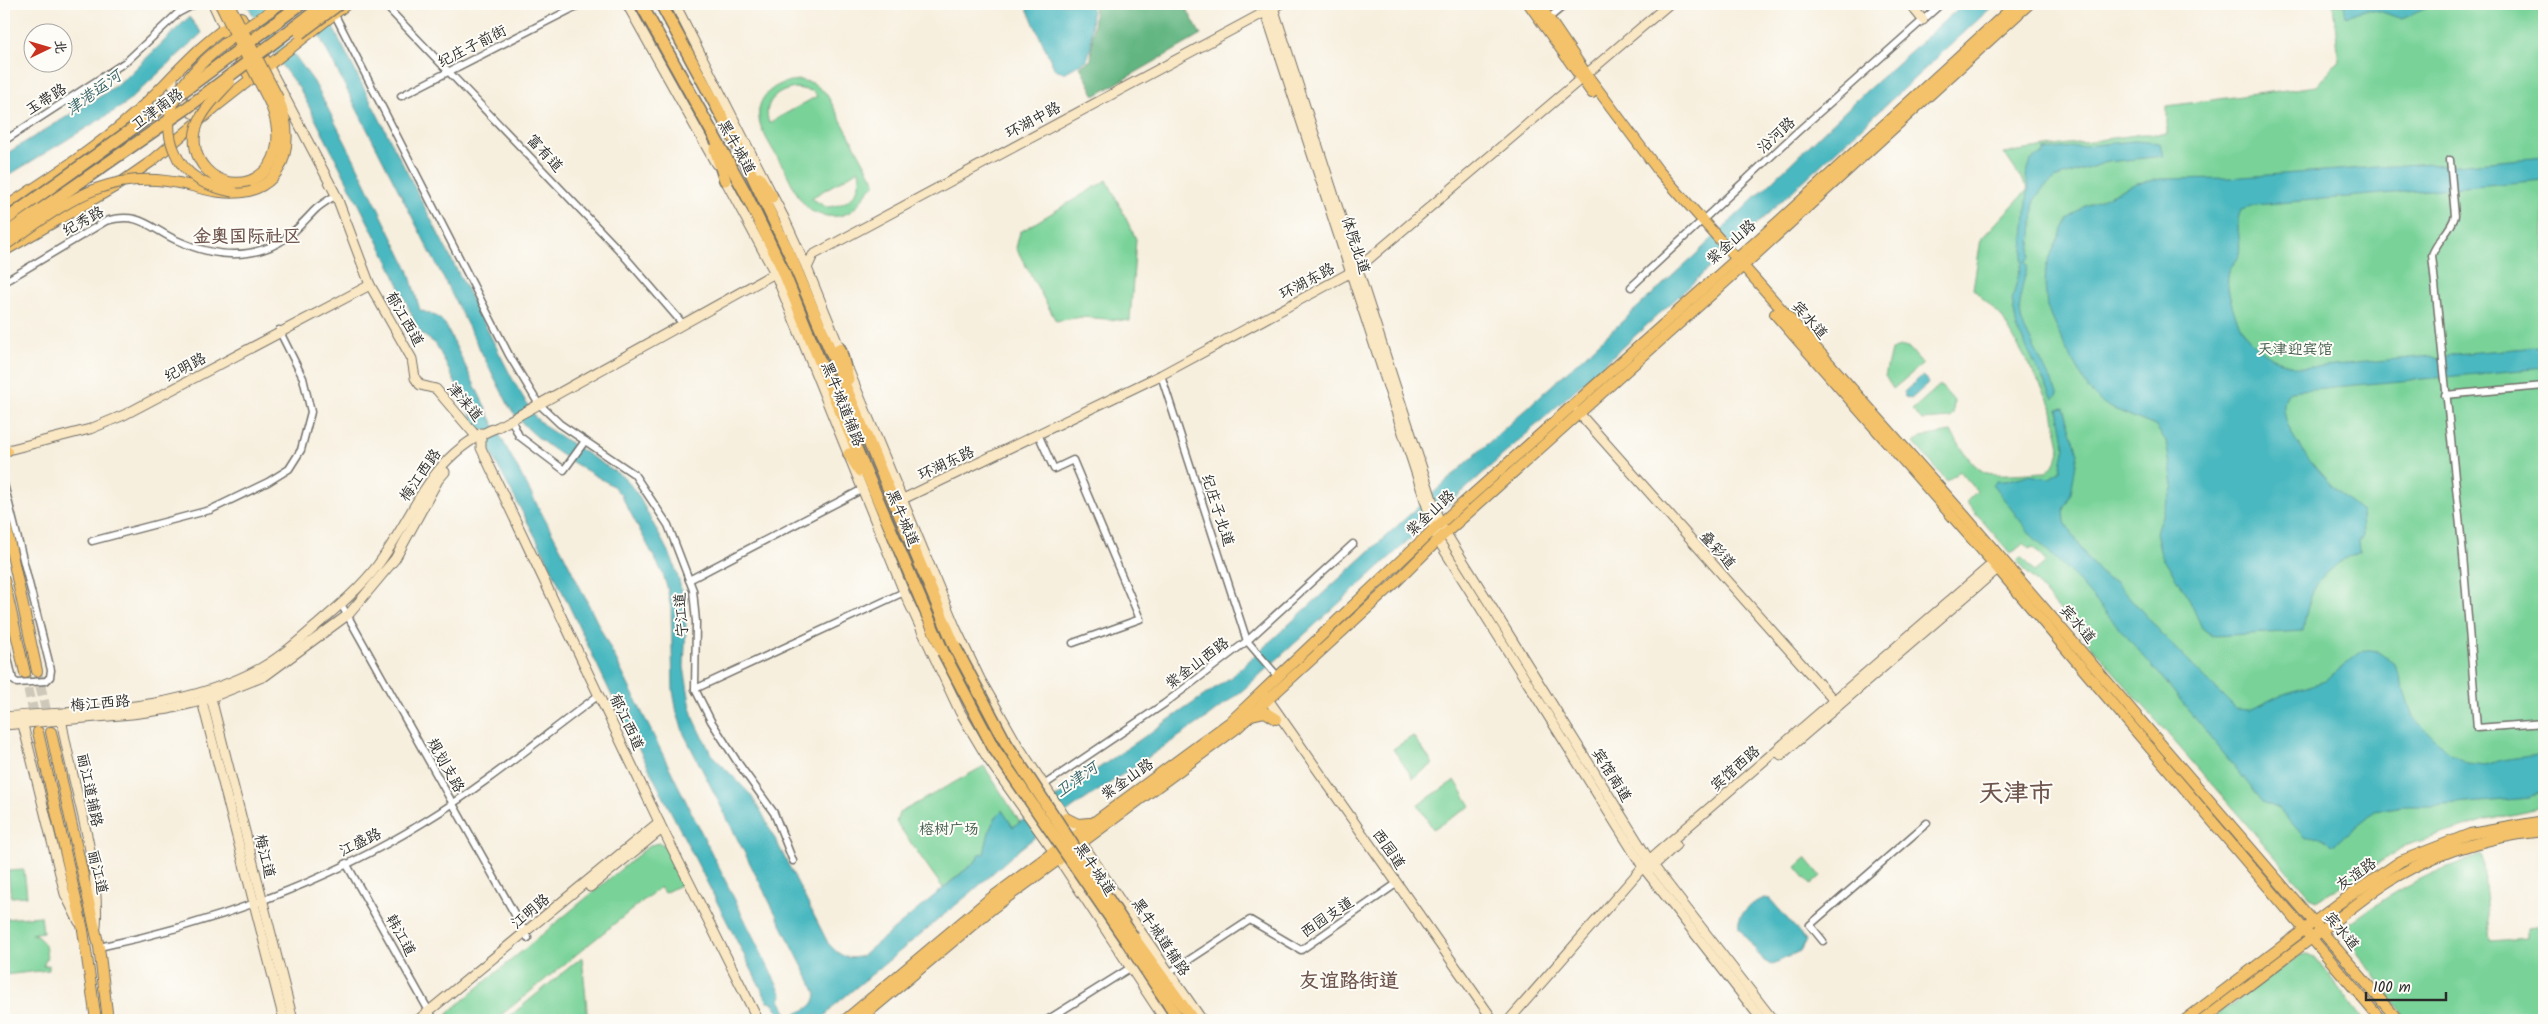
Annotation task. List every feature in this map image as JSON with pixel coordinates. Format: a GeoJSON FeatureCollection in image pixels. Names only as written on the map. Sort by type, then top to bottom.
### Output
{"type":"FeatureCollection","features":[{"type":"Feature","properties":{"kind":"highway","name":"卫津南路"},"geometry":{"type":"LineString","coordinates":[[4,221],[301,4]]}},
{"type":"Feature","properties":{"kind":"highway","name":"卫津南路"},"geometry":{"type":"LineString","coordinates":[[4,235],[188,112],[325,4]]}},
{"type":"Feature","properties":{"kind":"highway","name":"黑牛城道"},"geometry":{"type":"LineString","coordinates":[[641,4],[745,192],[782,268],[834,399],[943,652],[993,747],[1130,939],[1193,1020]]}},
{"type":"Feature","properties":{"kind":"highway","name":"黑牛城道"},"geometry":{"type":"LineString","coordinates":[[660,4],[740,150],[791,257],[956,647],[1006,743],[1179,1020]]}},
{"type":"Feature","properties":{"kind":"highway"},"geometry":{"type":"LineString","coordinates":[[188,112],[337,9]]}},
{"type":"Feature","properties":{"kind":"highway"},"geometry":{"type":"LineString","coordinates":[[706,123],[725,180]]}},
{"type":"Feature","properties":{"kind":"highway"},"geometry":{"type":"LineString","coordinates":[[740,150],[772,197]]}},
{"type":"Feature","properties":{"kind":"highway"},"geometry":{"type":"LineString","coordinates":[[840,349],[866,435]]}},
{"type":"Feature","properties":{"kind":"highway"},"geometry":{"type":"LineString","coordinates":[[850,454],[888,522]]}},
{"type":"Feature","properties":{"kind":"main road"},"geometry":{"type":"LineString","coordinates":[[213,4],[227,39],[243,68],[249,76],[253,77]]}},
{"type":"Feature","properties":{"kind":"main road"},"geometry":{"type":"LineString","coordinates":[[220,4],[270,103],[277,125],[277,144],[272,162],[258,176],[242,183],[225,182],[210,174],[198,158],[194,142],[196,128],[203,114],[230,82]]}},
{"type":"Feature","properties":{"kind":"main road"},"geometry":{"type":"LineString","coordinates":[[4,246],[70,202],[97,188],[117,182],[138,178],[158,179],[218,192],[234,192],[255,188],[273,175],[284,157],[288,136],[282,107],[229,4]]}},
{"type":"Feature","properties":{"kind":"main road"},"geometry":{"type":"LineString","coordinates":[[234,4],[258,40],[268,66]]}},
{"type":"Feature","properties":{"kind":"main road"},"geometry":{"type":"LineString","coordinates":[[234,192],[204,183],[183,166],[171,141],[169,123],[171,111],[179,92],[209,56],[280,4]]}},
{"type":"Feature","properties":{"kind":"main road"},"geometry":{"type":"LineString","coordinates":[[258,40],[307,4]]}},
{"type":"Feature","properties":{"kind":"main road"},"geometry":{"type":"LineString","coordinates":[[4,251],[116,186],[152,161],[337,9],[347,4]]}},
{"type":"Feature","properties":{"kind":"main road","name":"黑牛城道辅路"},"geometry":{"type":"LineString","coordinates":[[627,4],[775,273],[850,454],[904,592],[960,712],[988,759],[1042,835]]}},
{"type":"Feature","properties":{"kind":"main road","name":"黑牛城道辅路"},"geometry":{"type":"LineString","coordinates":[[675,4],[807,268],[956,629],[1017,744],[1202,1020]]}},
{"type":"Feature","properties":{"kind":"main road"},"geometry":{"type":"LineString","coordinates":[[1529,4],[1700,224]]}},
{"type":"Feature","properties":{"kind":"main road"},"geometry":{"type":"LineString","coordinates":[[1539,4],[1584,77]]}},
{"type":"Feature","properties":{"kind":"main road","name":"环湖东路"},"geometry":{"type":"LineString","coordinates":[[903,499],[1161,375],[1354,271],[1668,4]]}},
{"type":"Feature","properties":{"kind":"main road"},"geometry":{"type":"LineString","coordinates":[[1910,4],[1923,20]]}},
{"type":"Feature","properties":{"kind":"main road","name":"紫金山路"},"geometry":{"type":"LineString","coordinates":[[845,1020],[987,901],[1215,745],[1245,714],[1264,701],[1278,678],[1396,582],[1439,532],[1729,257],[2016,4]]}},
{"type":"Feature","properties":{"kind":"main road","name":"紫金山路"},"geometry":{"type":"LineString","coordinates":[[1439,532],[1740,269],[2029,4]]}},
{"type":"Feature","properties":{"kind":"main road","name":"环湖中路"},"geometry":{"type":"LineString","coordinates":[[797,247],[804,251],[812,251],[1270,6]]}},
{"type":"Feature","properties":{"kind":"main road","name":"环湖中路"},"geometry":{"type":"LineString","coordinates":[[807,268],[813,255],[1270,6]]}},
{"type":"Feature","properties":{"kind":"main road","name":"体院北道"},"geometry":{"type":"LineString","coordinates":[[1270,6],[1439,532]]}},
{"type":"Feature","properties":{"kind":"main road"},"geometry":{"type":"LineString","coordinates":[[4,208],[75,161],[132,116],[170,82],[224,28],[241,17]]}},
{"type":"Feature","properties":{"kind":"main road","name":"郁江西道"},"geometry":{"type":"LineString","coordinates":[[268,66],[334,197],[368,284],[414,365],[415,378],[420,385],[428,387]]}},
{"type":"Feature","properties":{"kind":"main road"},"geometry":{"type":"LineString","coordinates":[[170,82],[188,112],[193,128]]}},
{"type":"Feature","properties":{"kind":"main road"},"geometry":{"type":"LineString","coordinates":[[188,112],[205,116]]}},
{"type":"Feature","properties":{"kind":"main road","name":"宾水道"},"geometry":{"type":"LineString","coordinates":[[1700,224],[2315,922],[2398,1020]]}},
{"type":"Feature","properties":{"kind":"main road"},"geometry":{"type":"LineString","coordinates":[[478,435],[498,427],[538,403],[775,273]]}},
{"type":"Feature","properties":{"kind":"main road","name":"纪明路"},"geometry":{"type":"LineString","coordinates":[[5,450],[90,429],[124,415],[368,284]]}},
{"type":"Feature","properties":{"kind":"main road","name":"津涞道"},"geometry":{"type":"LineString","coordinates":[[428,387],[436,390],[478,435]]}},
{"type":"Feature","properties":{"kind":"main road","name":"叠彩道"},"geometry":{"type":"LineString","coordinates":[[1578,412],[1836,703]]}},
{"type":"Feature","properties":{"kind":"main road","name":"郁江西道"},"geometry":{"type":"LineString","coordinates":[[478,435],[481,448],[661,826],[756,1019]]}},
{"type":"Feature","properties":{"kind":"main road","name":"梅江西路"},"geometry":{"type":"LineString","coordinates":[[61,717],[152,704],[209,691],[262,667],[341,604],[377,566],[431,479],[456,449],[478,435]]}},
{"type":"Feature","properties":{"kind":"main road","name":"梅江西路"},"geometry":{"type":"LineString","coordinates":[[4,725],[22,720],[149,712],[206,699],[265,676],[347,615],[395,559],[438,480],[478,435]]}},
{"type":"Feature","properties":{"kind":"main road"},"geometry":{"type":"LineString","coordinates":[[4,517],[37,671]]}},
{"type":"Feature","properties":{"kind":"main road","name":"宾馆南道"},"geometry":{"type":"LineString","coordinates":[[1439,532],[1648,866],[1762,1020]]}},
{"type":"Feature","properties":{"kind":"main road","name":"宾水道"},"geometry":{"type":"LineString","coordinates":[[1999,563],[2381,1020]]}},
{"type":"Feature","properties":{"kind":"main road","name":"宾馆西路"},"geometry":{"type":"LineString","coordinates":[[1510,1020],[1648,866],[1999,563]]}},
{"type":"Feature","properties":{"kind":"main road"},"geometry":{"type":"LineString","coordinates":[[4,580],[25,673]]}},
{"type":"Feature","properties":{"kind":"main road","name":"梅江道"},"geometry":{"type":"LineString","coordinates":[[206,699],[258,902],[284,1020]]}},
{"type":"Feature","properties":{"kind":"main road","name":"西园道"},"geometry":{"type":"LineString","coordinates":[[1264,701],[1278,717],[1487,1020]]}},
{"type":"Feature","properties":{"kind":"main road"},"geometry":{"type":"LineString","coordinates":[[1245,714],[1265,712],[1278,717]]}},
{"type":"Feature","properties":{"kind":"main road","name":"梅江西路"},"geometry":{"type":"LineString","coordinates":[[4,717],[22,720]]}},
{"type":"Feature","properties":{"kind":"main road","name":"丽江道辅路"},"geometry":{"type":"LineString","coordinates":[[61,717],[93,871],[98,904],[96,933]]}},
{"type":"Feature","properties":{"kind":"main road"},"geometry":{"type":"LineString","coordinates":[[22,720],[65,894],[83,930]]}},
{"type":"Feature","properties":{"kind":"main road","name":"丽江道"},"geometry":{"type":"LineString","coordinates":[[38,732],[83,930],[96,1020]]}},
{"type":"Feature","properties":{"kind":"main road","name":"丽江道"},"geometry":{"type":"LineString","coordinates":[[51,732],[99,947],[108,1020]]}},
{"type":"Feature","properties":{"kind":"main road"},"geometry":{"type":"LineString","coordinates":[[988,759],[1017,744]]}},
{"type":"Feature","properties":{"kind":"main road"},"geometry":{"type":"LineString","coordinates":[[1066,818],[1080,824],[1097,825]]}},
{"type":"Feature","properties":{"kind":"main road","name":"友谊路"},"geometry":{"type":"LineString","coordinates":[[2186,1020],[2315,922],[2388,870],[2417,853],[2470,834],[2544,821]]}},
{"type":"Feature","properties":{"kind":"main road","name":"江明路"},"geometry":{"type":"LineString","coordinates":[[418,1020],[430,1017],[661,826]]}},
{"type":"Feature","properties":{"kind":"main road","name":"友谊路"},"geometry":{"type":"LineString","coordinates":[[2204,1020],[2323,932],[2378,888],[2417,864],[2476,842],[2515,834],[2544,831]]}},
{"type":"Feature","properties":{"kind":"main road"},"geometry":{"type":"LineString","coordinates":[[1042,835],[1053,842],[1064,843]]}},
{"type":"Feature","properties":{"kind":"main road"},"geometry":{"type":"LineString","coordinates":[[1042,835],[1165,1020]]}},
{"type":"Feature","properties":{"kind":"main road","name":"紫金山路"},"geometry":{"type":"LineString","coordinates":[[859,1020],[1056,855],[1064,843],[1079,838]]}},
{"type":"Feature","properties":{"kind":"main road","name":"宾馆南道"},"geometry":{"type":"LineString","coordinates":[[1648,866],[1772,1020]]}},
{"type":"Feature","properties":{"kind":"main road","name":"宾馆西路"},"geometry":{"type":"LineString","coordinates":[[1517,1020],[1648,866]]}},
{"type":"Feature","properties":{"kind":"main road","name":"西园道"},"geometry":{"type":"LineString","coordinates":[[1395,885],[1493,1020]]}},
{"type":"Feature","properties":{"kind":"main road","name":"梅江道"},"geometry":{"type":"LineString","coordinates":[[258,902],[293,1020]]}},
{"type":"Feature","properties":{"kind":"street","name":"玉带路"},"geometry":{"type":"LineString","coordinates":[[4,141],[127,61],[178,13],[195,4]]}},
{"type":"Feature","properties":{"kind":"street","name":"富有道"},"geometry":{"type":"LineString","coordinates":[[384,4],[620,250],[683,324]]}},
{"type":"Feature","properties":{"kind":"street","name":"纪庄子前街"},"geometry":{"type":"LineString","coordinates":[[401,96],[581,4]]}},
{"type":"Feature","properties":{"kind":"street"},"geometry":{"type":"LineString","coordinates":[[1549,18],[1566,4]]}},
{"type":"Feature","properties":{"kind":"street","name":"沿河路"},"geometry":{"type":"LineString","coordinates":[[1631,287],[1796,133],[1942,4]]}},
{"type":"Feature","properties":{"kind":"street","name":"宁江道"},"geometry":{"type":"LineString","coordinates":[[337,9],[505,347],[538,403],[560,424],[634,474],[668,525],[693,590],[696,622],[695,689],[711,721],[774,813],[793,861]]}},
{"type":"Feature","properties":{"kind":"street"},"geometry":{"type":"LineString","coordinates":[[2450,160],[2455,216],[2453,224],[2434,248],[2432,254],[2445,396],[2463,555],[2477,728],[2544,723]]}},
{"type":"Feature","properties":{"kind":"street","name":"纪秀路"},"geometry":{"type":"LineString","coordinates":[[4,282],[106,221],[119,217],[138,218],[176,240],[198,248],[228,255],[254,253],[280,242],[297,229],[323,203],[334,197]]}},
{"type":"Feature","properties":{"kind":"street"},"geometry":{"type":"LineString","coordinates":[[92,541],[210,510],[268,482],[289,468],[301,450],[311,412],[303,378],[279,331]]}},
{"type":"Feature","properties":{"kind":"street","name":"纪庄子北道"},"geometry":{"type":"LineString","coordinates":[[1161,375],[1247,641],[1254,652],[1278,678]]}},
{"type":"Feature","properties":{"kind":"street"},"geometry":{"type":"LineString","coordinates":[[2445,396],[2544,386]]}},
{"type":"Feature","properties":{"kind":"street"},"geometry":{"type":"LineString","coordinates":[[508,420],[520,436],[564,470],[585,441]]}},
{"type":"Feature","properties":{"kind":"street"},"geometry":{"type":"LineString","coordinates":[[1038,434],[1054,469],[1073,460],[1140,619],[1073,642]]}},
{"type":"Feature","properties":{"kind":"street"},"geometry":{"type":"LineString","coordinates":[[4,484],[51,670],[50,677],[46,681],[17,683],[13,680],[4,640]]}},
{"type":"Feature","properties":{"kind":"street"},"geometry":{"type":"LineString","coordinates":[[689,580],[863,490]]}},
{"type":"Feature","properties":{"kind":"street","name":"紫金山西路"},"geometry":{"type":"LineString","coordinates":[[1044,785],[1164,704],[1247,641],[1353,544]]}},
{"type":"Feature","properties":{"kind":"street"},"geometry":{"type":"LineString","coordinates":[[695,689],[904,592]]}},
{"type":"Feature","properties":{"kind":"street","name":"规划支路"},"geometry":{"type":"LineString","coordinates":[[341,604],[527,936]]}},
{"type":"Feature","properties":{"kind":"street","name":"江盛路"},"geometry":{"type":"LineString","coordinates":[[99,947],[195,922],[258,902],[386,844],[453,804],[599,695]]}},
{"type":"Feature","properties":{"kind":"street"},"geometry":{"type":"LineString","coordinates":[[1823,941],[1810,925],[1927,823]]}},
{"type":"Feature","properties":{"kind":"street","name":"韩江道"},"geometry":{"type":"LineString","coordinates":[[346,863],[430,1017]]}},
{"type":"Feature","properties":{"kind":"street","name":"西园支道"},"geometry":{"type":"LineString","coordinates":[[1169,973],[1250,920],[1301,950],[1395,885]]}},
{"type":"Feature","properties":{"kind":"street"},"geometry":{"type":"LineString","coordinates":[[1047,1020],[1130,968]]}},
{"type":"Feature","properties":{"kind":"green space"},"geometry":{"type":"Polygon","coordinates":[[[1095,4],[1184,4],[1201,35],[1095,96],[1080,66],[1091,60],[1095,4]]]}},
{"type":"Feature","properties":{"kind":"green space","name":"天津迎宾馆"},"geometry":{"type":"Polygon","coordinates":[[[2333,4],[2544,4],[2544,808],[2486,820],[2408,845],[2317,900],[2310,897],[2017,561],[2021,557],[2034,572],[2046,562],[2033,547],[2029,549],[2024,543],[2011,554],[1966,502],[1977,491],[1960,471],[1947,481],[1914,443],[1921,437],[1951,432],[1974,464],[1984,472],[1989,473],[2047,472],[2056,462],[2060,447],[2052,406],[2002,317],[1973,289],[1981,239],[2028,189],[2004,153],[2142,134],[2167,134],[2167,106],[2316,86],[2339,60],[2333,4]]]}},
{"type":"Feature","properties":{"kind":"green space"},"geometry":{"type":"Polygon","coordinates":[[[800,80],[813,83],[826,93],[876,184],[849,213],[831,216],[822,215],[810,210],[795,190],[761,127],[759,108],[762,100],[774,88],[790,81],[800,80]],[[796,88],[777,95],[769,104],[767,116],[769,123],[817,96],[812,91],[796,88]],[[859,170],[811,198],[826,207],[847,201],[856,192],[859,185],[859,170]]]}},
{"type":"Feature","properties":{"kind":"green space"},"geometry":{"type":"Polygon","coordinates":[[[1107,180],[1136,239],[1130,321],[1082,317],[1056,321],[1016,248],[1020,232],[1107,180]]]}},
{"type":"Feature","properties":{"kind":"green space"},"geometry":{"type":"Polygon","coordinates":[[[1908,347],[1923,364],[1893,389],[1885,376],[1891,350],[1908,347]]]}},
{"type":"Feature","properties":{"kind":"green space"},"geometry":{"type":"Polygon","coordinates":[[[1940,385],[1954,401],[1953,415],[1950,418],[1922,420],[1912,410],[1940,385]]]}},
{"type":"Feature","properties":{"kind":"green space"},"geometry":{"type":"Polygon","coordinates":[[[1413,736],[1433,764],[1413,778],[1393,749],[1413,736]]]}},
{"type":"Feature","properties":{"kind":"green space","name":"榕树广场"},"geometry":{"type":"Polygon","coordinates":[[[984,766],[1020,822],[1013,827],[1002,811],[994,821],[984,855],[981,853],[976,861],[943,888],[896,822],[899,813],[984,766]]]}},
{"type":"Feature","properties":{"kind":"green space"},"geometry":{"type":"Polygon","coordinates":[[[1455,780],[1471,806],[1433,829],[1418,805],[1455,780]]]}},
{"type":"Feature","properties":{"kind":"green space"},"geometry":{"type":"Polygon","coordinates":[[[660,843],[664,845],[682,884],[664,893],[660,887],[495,1020],[444,1020],[456,1006],[650,845],[660,843]]]}},
{"type":"Feature","properties":{"kind":"green space"},"geometry":{"type":"Polygon","coordinates":[[[2482,855],[2491,941],[2527,938],[2527,927],[2544,925],[2544,1020],[2428,1020],[2423,1014],[2415,1020],[2407,1020],[2348,939],[2347,931],[2350,923],[2397,891],[2428,875],[2482,855]]]}},
{"type":"Feature","properties":{"kind":"green space"},"geometry":{"type":"Polygon","coordinates":[[[1806,858],[1821,876],[1811,885],[1796,867],[1806,858]]]}},
{"type":"Feature","properties":{"kind":"green space"},"geometry":{"type":"Polygon","coordinates":[[[24,870],[27,896],[11,897],[8,871],[24,870]]]}},
{"type":"Feature","properties":{"kind":"green space"},"geometry":{"type":"Polygon","coordinates":[[[41,916],[43,932],[31,934],[36,935],[45,944],[47,958],[43,966],[49,965],[49,970],[4,975],[4,919],[41,916]]]}},
{"type":"Feature","properties":{"kind":"green space"},"geometry":{"type":"Polygon","coordinates":[[[2308,954],[2315,957],[2363,1020],[2210,1020],[2300,955],[2308,954]]]}},
{"type":"Feature","properties":{"kind":"green space"},"geometry":{"type":"Polygon","coordinates":[[[582,957],[588,1020],[505,1020],[582,957]]]}},
{"type":"Feature","properties":{"kind":"water"},"geometry":{"type":"Polygon","coordinates":[[[247,4],[263,4],[287,49],[293,53],[314,82],[408,269],[420,310],[438,317],[445,324],[491,419],[562,551],[782,995],[780,1000],[789,1017],[807,1009],[813,1003],[816,993],[684,734],[677,713],[673,691],[671,608],[662,572],[621,495],[613,486],[544,443],[520,421],[510,408],[303,4],[321,4],[514,382],[535,417],[547,428],[625,478],[638,495],[673,561],[680,584],[686,626],[684,667],[692,714],[711,754],[750,794],[762,813],[828,943],[843,956],[851,958],[862,956],[976,861],[981,853],[984,854],[992,825],[1002,810],[1013,827],[1231,677],[1693,257],[1863,94],[1963,4],[1995,4],[1668,306],[1243,690],[1205,719],[1074,807],[1016,852],[974,890],[836,1004],[824,1017],[813,1015],[805,1020],[784,1020],[773,1003],[768,1002],[611,694],[544,553],[476,425],[436,344],[423,335],[416,325],[391,267],[301,91],[279,62],[247,4]]]}},
{"type":"Feature","properties":{"kind":"water"},"geometry":{"type":"Polygon","coordinates":[[[1025,4],[1092,4],[1091,47],[1087,60],[1064,73],[1055,70],[1025,4]]]}},
{"type":"Feature","properties":{"kind":"water"},"geometry":{"type":"Polygon","coordinates":[[[2344,4],[2436,4],[2402,19],[2374,10],[2362,11],[2346,17],[2344,4]]]}},
{"type":"Feature","properties":{"kind":"water"},"geometry":{"type":"Polygon","coordinates":[[[189,17],[202,33],[124,105],[4,178],[4,155],[104,94],[129,75],[189,17]]]}},
{"type":"Feature","properties":{"kind":"water"},"geometry":{"type":"Polygon","coordinates":[[[2134,141],[2160,143],[2163,156],[2108,162],[2057,178],[2044,187],[2035,199],[2030,258],[2025,261],[2028,266],[2021,294],[2020,308],[2022,323],[2058,395],[2053,399],[2017,329],[2012,300],[2022,262],[2028,189],[2026,176],[2031,160],[2044,153],[2044,150],[2134,141]]]}},
{"type":"Feature","properties":{"kind":"water"},"geometry":{"type":"Polygon","coordinates":[[[2544,157],[2544,180],[2255,205],[2241,209],[2238,219],[2239,255],[2228,275],[2230,297],[2237,318],[2249,339],[2266,354],[2277,360],[2302,368],[2431,356],[2438,359],[2455,354],[2539,347],[2544,348],[2544,368],[2290,391],[2284,404],[2286,420],[2294,438],[2322,475],[2351,504],[2362,512],[2363,538],[2359,540],[2360,551],[2334,566],[2318,582],[2309,602],[2303,631],[2212,636],[2202,628],[2188,597],[2161,555],[2156,532],[2173,486],[2166,441],[2155,426],[2104,405],[2089,390],[2069,355],[2047,307],[2046,267],[2068,219],[2083,207],[2137,183],[2161,179],[2228,178],[2431,163],[2443,166],[2544,157]]]}},
{"type":"Feature","properties":{"kind":"water"},"geometry":{"type":"Polygon","coordinates":[[[1922,376],[1928,384],[1911,399],[1905,397],[1904,392],[1922,376]]]}},
{"type":"Feature","properties":{"kind":"water"},"geometry":{"type":"Polygon","coordinates":[[[2064,408],[2078,453],[2071,493],[2064,510],[2065,522],[2088,559],[2106,579],[2116,582],[2174,647],[2236,709],[2250,710],[2278,696],[2325,681],[2363,650],[2379,652],[2393,662],[2413,717],[2449,753],[2467,763],[2484,765],[2502,760],[2544,754],[2544,790],[2530,798],[2431,806],[2402,806],[2375,811],[2332,846],[2323,838],[2305,838],[2279,809],[2263,802],[2160,675],[2075,577],[2032,536],[1993,485],[1997,481],[2006,481],[2028,475],[2050,478],[2060,470],[2065,447],[2058,409],[2064,408]]]}},
{"type":"Feature","properties":{"kind":"water"},"geometry":{"type":"Polygon","coordinates":[[[1765,898],[1770,899],[1806,940],[1800,951],[1771,965],[1764,961],[1739,928],[1740,918],[1746,909],[1755,902],[1765,898]]]}},
{"type":"Feature","properties":{"kind":"tunnel"},"geometry":{"type":"LineString","coordinates":[[37,671],[51,732]]}},
{"type":"Feature","properties":{"kind":"tunnel"},"geometry":{"type":"LineString","coordinates":[[25,674],[36,723]]}},
{"type":"Feature","properties":{"kind":"district","name":"金奥国际社区"},"geometry":{"type":"Point","coordinates":[247,236]}},
{"type":"Feature","properties":{"kind":"district","name":"天津市"},"geometry":{"type":"Point","coordinates":[2016,792]}},
{"type":"Feature","properties":{"kind":"district","name":"友谊路街道"},"geometry":{"type":"Point","coordinates":[1349,980]}},
{"type":"Feature","properties":{"kind":"water label","name":"津港运河"},"geometry":{"type":"Point","coordinates":[93,92]}},
{"type":"Feature","properties":{"kind":"water label","name":"卫津河"},"geometry":{"type":"Point","coordinates":[1076,779]}}]}
